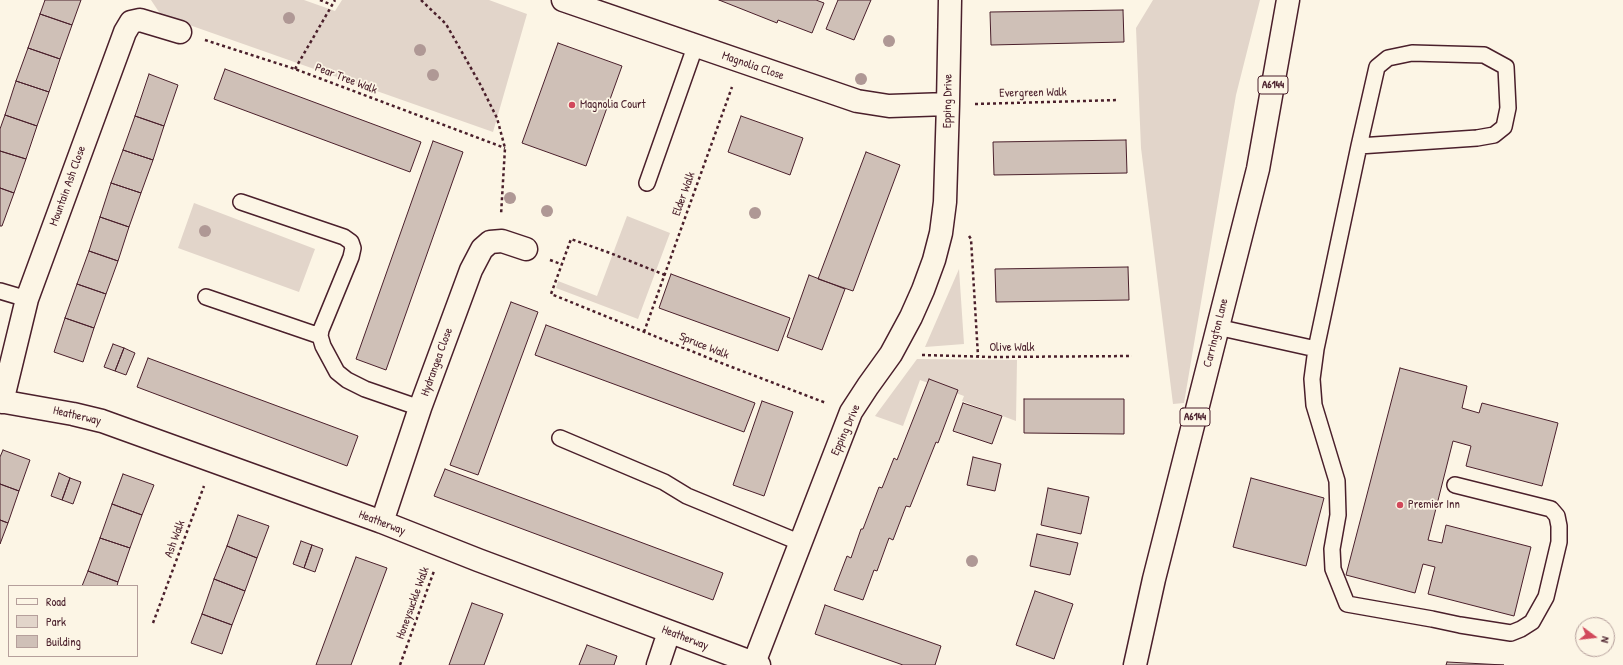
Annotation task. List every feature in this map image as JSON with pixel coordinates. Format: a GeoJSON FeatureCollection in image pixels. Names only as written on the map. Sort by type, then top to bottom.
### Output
{"type":"FeatureCollection","features":[{"type":"Feature","properties":{"kind":"street","name":"Magnolia Close"},"geometry":{"type":"LineString","coordinates":[[563,0],[836,95],[870,104],[889,106],[948,104]]}},
{"type":"Feature","properties":{"kind":"street","name":"Epping Drive"},"geometry":{"type":"LineString","coordinates":[[756,664],[851,412],[891,354],[911,317],[931,267],[941,233],[945,202],[950,0]]}},
{"type":"Feature","properties":{"kind":"street","name":"Carrington Lane"},"geometry":{"type":"LineString","coordinates":[[1135,665],[1154,580],[1258,169],[1288,0]]}},
{"type":"Feature","properties":{"kind":"street","name":"Mountain Ash Close"},"geometry":{"type":"LineString","coordinates":[[1,402],[27,299],[125,32],[131,22],[140,20],[180,32]]}},
{"type":"Feature","properties":{"kind":"street"},"geometry":{"type":"LineString","coordinates":[[490,242],[502,241],[526,250]]}},
{"type":"Feature","properties":{"kind":"street","name":"Hydrangea Close"},"geometry":{"type":"LineString","coordinates":[[382,522],[420,408],[471,270],[482,249],[490,242]]}},
{"type":"Feature","properties":{"kind":"street","name":"Heatherway"},"geometry":{"type":"LineString","coordinates":[[1,402],[73,414],[102,421],[382,522],[443,547],[756,664]]}},
{"type":"Feature","properties":{"kind":"street"},"geometry":{"type":"LineString","coordinates":[[658,665],[669,632]]}},
{"type":"Feature","properties":{"kind":"lane"},"geometry":{"type":"LineString","coordinates":[[647,183],[695,47]]}},
{"type":"Feature","properties":{"kind":"lane"},"geometry":{"type":"LineString","coordinates":[[1360,146],[1477,138],[1494,135],[1504,127],[1508,108],[1506,67],[1484,55],[1412,53],[1388,58],[1376,67],[1316,350],[1312,379],[1314,405],[1337,481],[1338,515],[1332,549],[1333,569],[1347,604],[1511,633],[1532,622],[1546,597],[1559,542],[1559,526],[1557,516],[1551,509],[1455,485]]}},
{"type":"Feature","properties":{"kind":"lane"},"geometry":{"type":"LineString","coordinates":[[241,202],[344,237],[350,242],[352,248],[351,257],[321,330],[320,336],[323,346],[337,372],[347,380],[365,389],[420,408]]}},
{"type":"Feature","properties":{"kind":"lane"},"geometry":{"type":"LineString","coordinates":[[0,291],[27,299]]}},
{"type":"Feature","properties":{"kind":"lane"},"geometry":{"type":"LineString","coordinates":[[206,297],[320,336]]}},
{"type":"Feature","properties":{"kind":"lane"},"geometry":{"type":"LineString","coordinates":[[1217,327],[1316,350]]}},
{"type":"Feature","properties":{"kind":"lane"},"geometry":{"type":"LineString","coordinates":[[560,438],[664,482],[687,496],[801,543]]}},
{"type":"Feature","properties":{"kind":"path"},"geometry":{"type":"LineString","coordinates":[[320,0],[332,5]]}},
{"type":"Feature","properties":{"kind":"path"},"geometry":{"type":"LineString","coordinates":[[295,69],[336,0]]}},
{"type":"Feature","properties":{"kind":"path"},"geometry":{"type":"LineString","coordinates":[[421,0],[446,24],[480,84],[497,118],[505,148],[501,219],[490,242]]}},
{"type":"Feature","properties":{"kind":"path","name":"Pear Tree Walk"},"geometry":{"type":"LineString","coordinates":[[180,32],[295,69],[505,148]]}},
{"type":"Feature","properties":{"kind":"path","name":"Elder Walk"},"geometry":{"type":"LineString","coordinates":[[644,332],[741,62]]}},
{"type":"Feature","properties":{"kind":"path","name":"Evergreen Walk"},"geometry":{"type":"LineString","coordinates":[[948,104],[1118,100]]}},
{"type":"Feature","properties":{"kind":"path"},"geometry":{"type":"LineString","coordinates":[[945,202],[971,239],[978,356]]}},
{"type":"Feature","properties":{"kind":"path","name":"Spruce Walk"},"geometry":{"type":"LineString","coordinates":[[665,275],[570,239],[551,294],[644,332],[851,412]]}},
{"type":"Feature","properties":{"kind":"path","name":"Olive Walk"},"geometry":{"type":"LineString","coordinates":[[891,354],[992,357],[1132,356]]}},
{"type":"Feature","properties":{"kind":"path","name":"Ash Walk"},"geometry":{"type":"LineString","coordinates":[[154,623],[213,461]]}},
{"type":"Feature","properties":{"kind":"path","name":"Honeysuckle Walk"},"geometry":{"type":"LineString","coordinates":[[400,665],[443,547]]}},
{"type":"Feature","properties":{"kind":"green space"},"geometry":{"type":"Polygon","coordinates":[[[151,0],[304,0],[335,11],[342,0],[489,0],[527,14],[493,132],[161,15],[151,0]]]}},
{"type":"Feature","properties":{"kind":"green space"},"geometry":{"type":"Polygon","coordinates":[[[1153,0],[1260,0],[1236,95],[1184,403],[1173,404],[1141,148],[1136,28],[1153,0]]]}},
{"type":"Feature","properties":{"kind":"green space"},"geometry":{"type":"Polygon","coordinates":[[[194,203],[315,249],[299,292],[178,248],[194,203]]]}},
{"type":"Feature","properties":{"kind":"green space"},"geometry":{"type":"Polygon","coordinates":[[[627,216],[670,233],[638,319],[556,288],[558,281],[597,296],[627,216]]]}},
{"type":"Feature","properties":{"kind":"green space"},"geometry":{"type":"Polygon","coordinates":[[[959,269],[964,344],[925,347],[959,269]]]}},
{"type":"Feature","properties":{"kind":"green space"},"geometry":{"type":"Polygon","coordinates":[[[917,359],[1017,360],[1016,421],[962,401],[964,396],[920,380],[903,426],[875,416],[917,359]]]}},
{"type":"Feature","properties":{"kind":"building"},"geometry":{"type":"Polygon","coordinates":[[[45,0],[81,0],[72,25],[40,14],[45,0]]]}},
{"type":"Feature","properties":{"kind":"building"},"geometry":{"type":"Polygon","coordinates":[[[719,0],[816,0],[824,3],[812,33],[778,20],[777,23],[719,0]]]}},
{"type":"Feature","properties":{"kind":"building"},"geometry":{"type":"Polygon","coordinates":[[[838,0],[871,0],[854,40],[826,29],[838,0]]]}},
{"type":"Feature","properties":{"kind":"building"},"geometry":{"type":"Polygon","coordinates":[[[1123,10],[1124,42],[991,45],[990,12],[1123,10]]]}},
{"type":"Feature","properties":{"kind":"building"},"geometry":{"type":"Polygon","coordinates":[[[40,14],[72,25],[60,59],[28,48],[40,14]]]}},
{"type":"Feature","properties":{"kind":"building","name":"Magnolia Court"},"geometry":{"type":"Polygon","coordinates":[[[558,43],[622,66],[586,166],[522,143],[558,43]]]}},
{"type":"Feature","properties":{"kind":"building"},"geometry":{"type":"Polygon","coordinates":[[[28,48],[60,59],[49,92],[16,81],[28,48]]]}},
{"type":"Feature","properties":{"kind":"building"},"geometry":{"type":"Polygon","coordinates":[[[225,69],[421,142],[410,172],[214,99],[225,69]]]}},
{"type":"Feature","properties":{"kind":"building"},"geometry":{"type":"Polygon","coordinates":[[[149,74],[178,85],[164,126],[135,116],[149,74]]]}},
{"type":"Feature","properties":{"kind":"building"},"geometry":{"type":"Polygon","coordinates":[[[16,81],[49,92],[37,126],[5,115],[16,81]]]}},
{"type":"Feature","properties":{"kind":"building"},"geometry":{"type":"Polygon","coordinates":[[[5,115],[37,126],[26,159],[0,151],[0,129],[5,115]]]}},
{"type":"Feature","properties":{"kind":"building"},"geometry":{"type":"Polygon","coordinates":[[[135,116],[164,126],[153,160],[123,150],[135,116]]]}},
{"type":"Feature","properties":{"kind":"building"},"geometry":{"type":"Polygon","coordinates":[[[741,116],[803,138],[790,175],[728,152],[741,116]]]}},
{"type":"Feature","properties":{"kind":"building"},"geometry":{"type":"Polygon","coordinates":[[[1126,140],[1127,173],[994,175],[993,142],[1126,140]]]}},
{"type":"Feature","properties":{"kind":"building"},"geometry":{"type":"Polygon","coordinates":[[[433,141],[463,152],[386,370],[356,359],[433,141]]]}},
{"type":"Feature","properties":{"kind":"building"},"geometry":{"type":"Polygon","coordinates":[[[123,150],[153,160],[141,193],[111,183],[123,150]]]}},
{"type":"Feature","properties":{"kind":"building"},"geometry":{"type":"Polygon","coordinates":[[[0,151],[26,159],[14,193],[0,188],[0,151]]]}},
{"type":"Feature","properties":{"kind":"building"},"geometry":{"type":"Polygon","coordinates":[[[866,152],[900,165],[853,291],[818,279],[866,152]]]}},
{"type":"Feature","properties":{"kind":"building"},"geometry":{"type":"Polygon","coordinates":[[[111,183],[141,193],[129,227],[100,217],[111,183]]]}},
{"type":"Feature","properties":{"kind":"building"},"geometry":{"type":"Polygon","coordinates":[[[0,188],[14,193],[2,226],[0,226],[0,188]]]}},
{"type":"Feature","properties":{"kind":"building"},"geometry":{"type":"Polygon","coordinates":[[[100,217],[129,227],[118,261],[89,251],[100,217]]]}},
{"type":"Feature","properties":{"kind":"building"},"geometry":{"type":"Polygon","coordinates":[[[89,251],[118,261],[106,294],[77,284],[89,251]]]}},
{"type":"Feature","properties":{"kind":"building"},"geometry":{"type":"Polygon","coordinates":[[[1128,267],[1129,300],[996,302],[995,269],[1128,267]]]}},
{"type":"Feature","properties":{"kind":"building"},"geometry":{"type":"Polygon","coordinates":[[[671,274],[790,318],[778,351],[659,308],[671,274]]]}},
{"type":"Feature","properties":{"kind":"building"},"geometry":{"type":"Polygon","coordinates":[[[809,275],[845,289],[822,350],[787,337],[809,275]]]}},
{"type":"Feature","properties":{"kind":"building"},"geometry":{"type":"Polygon","coordinates":[[[77,284],[106,294],[94,328],[65,318],[77,284]]]}},
{"type":"Feature","properties":{"kind":"building"},"geometry":{"type":"Polygon","coordinates":[[[511,302],[538,312],[478,475],[450,465],[511,302]]]}},
{"type":"Feature","properties":{"kind":"building"},"geometry":{"type":"Polygon","coordinates":[[[65,318],[94,328],[83,362],[54,352],[65,318]]]}},
{"type":"Feature","properties":{"kind":"building"},"geometry":{"type":"Polygon","coordinates":[[[546,325],[755,403],[744,432],[535,355],[546,325]]]}},
{"type":"Feature","properties":{"kind":"building"},"geometry":{"type":"Polygon","coordinates":[[[113,344],[124,348],[115,371],[104,367],[113,344]]]}},
{"type":"Feature","properties":{"kind":"building"},"geometry":{"type":"Polygon","coordinates":[[[124,348],[135,353],[126,375],[115,371],[124,348]]]}},
{"type":"Feature","properties":{"kind":"building"},"geometry":{"type":"Polygon","coordinates":[[[148,358],[358,436],[347,466],[137,387],[148,358]]]}},
{"type":"Feature","properties":{"kind":"building","name":"Premier Inn"},"geometry":{"type":"Polygon","coordinates":[[[1400,368],[1467,386],[1462,408],[1479,413],[1482,403],[1558,423],[1542,486],[1466,466],[1471,446],[1453,441],[1428,540],[1442,543],[1446,525],[1531,547],[1514,616],[1428,594],[1435,567],[1423,564],[1415,593],[1346,575],[1400,368]]]}},
{"type":"Feature","properties":{"kind":"building"},"geometry":{"type":"Polygon","coordinates":[[[929,379],[958,390],[938,443],[936,442],[910,507],[906,506],[893,540],[889,538],[877,571],[874,570],[863,600],[834,590],[847,556],[851,558],[861,529],[863,529],[879,487],[882,488],[894,458],[897,460],[929,379]]]}},
{"type":"Feature","properties":{"kind":"building"},"geometry":{"type":"Polygon","coordinates":[[[1024,399],[1124,399],[1124,434],[1024,433],[1024,399]]]}},
{"type":"Feature","properties":{"kind":"building"},"geometry":{"type":"Polygon","coordinates":[[[762,401],[793,412],[764,496],[733,485],[762,401]]]}},
{"type":"Feature","properties":{"kind":"building"},"geometry":{"type":"Polygon","coordinates":[[[963,403],[1002,416],[992,444],[953,431],[963,403]]]}},
{"type":"Feature","properties":{"kind":"building"},"geometry":{"type":"Polygon","coordinates":[[[3,450],[30,460],[19,491],[0,484],[0,457],[3,450]]]}},
{"type":"Feature","properties":{"kind":"building"},"geometry":{"type":"Polygon","coordinates":[[[973,457],[1001,464],[995,491],[967,485],[973,457]]]}},
{"type":"Feature","properties":{"kind":"building"},"geometry":{"type":"Polygon","coordinates":[[[445,469],[723,573],[713,600],[434,496],[445,469]]]}},
{"type":"Feature","properties":{"kind":"building"},"geometry":{"type":"Polygon","coordinates":[[[59,473],[70,478],[62,500],[51,496],[59,473]]]}},
{"type":"Feature","properties":{"kind":"building"},"geometry":{"type":"Polygon","coordinates":[[[123,474],[154,485],[142,515],[112,504],[123,474]]]}},
{"type":"Feature","properties":{"kind":"building"},"geometry":{"type":"Polygon","coordinates":[[[70,478],[81,482],[73,504],[62,500],[70,478]]]}},
{"type":"Feature","properties":{"kind":"building"},"geometry":{"type":"Polygon","coordinates":[[[1251,478],[1324,498],[1306,566],[1233,547],[1251,478]]]}},
{"type":"Feature","properties":{"kind":"building"},"geometry":{"type":"Polygon","coordinates":[[[0,484],[19,491],[8,523],[0,520],[0,484]]]}},
{"type":"Feature","properties":{"kind":"building"},"geometry":{"type":"Polygon","coordinates":[[[1048,488],[1089,497],[1081,534],[1041,525],[1048,488]]]}},
{"type":"Feature","properties":{"kind":"building"},"geometry":{"type":"Polygon","coordinates":[[[112,504],[142,515],[130,548],[100,538],[112,504]]]}},
{"type":"Feature","properties":{"kind":"building"},"geometry":{"type":"Polygon","coordinates":[[[238,515],[269,526],[257,558],[227,546],[238,515]]]}},
{"type":"Feature","properties":{"kind":"building"},"geometry":{"type":"Polygon","coordinates":[[[0,520],[8,523],[0,544],[0,520]]]}},
{"type":"Feature","properties":{"kind":"building"},"geometry":{"type":"Polygon","coordinates":[[[1037,534],[1078,543],[1070,575],[1030,566],[1037,534]]]}},
{"type":"Feature","properties":{"kind":"building"},"geometry":{"type":"Polygon","coordinates":[[[100,538],[130,548],[118,582],[88,571],[100,538]]]}},
{"type":"Feature","properties":{"kind":"building"},"geometry":{"type":"Polygon","coordinates":[[[301,541],[312,545],[304,568],[293,564],[301,541]]]}},
{"type":"Feature","properties":{"kind":"building"},"geometry":{"type":"Polygon","coordinates":[[[312,545],[323,549],[315,572],[304,568],[312,545]]]}},
{"type":"Feature","properties":{"kind":"building"},"geometry":{"type":"Polygon","coordinates":[[[227,546],[257,558],[245,591],[214,579],[227,546]]]}},
{"type":"Feature","properties":{"kind":"building"},"geometry":{"type":"Polygon","coordinates":[[[356,557],[387,568],[351,665],[316,665],[356,557]]]}},
{"type":"Feature","properties":{"kind":"building"},"geometry":{"type":"Polygon","coordinates":[[[88,571],[118,582],[117,585],[82,585],[88,571]]]}},
{"type":"Feature","properties":{"kind":"building"},"geometry":{"type":"Polygon","coordinates":[[[214,579],[245,591],[232,625],[202,614],[214,579]]]}},
{"type":"Feature","properties":{"kind":"building"},"geometry":{"type":"Polygon","coordinates":[[[1035,591],[1073,604],[1054,659],[1016,645],[1035,591]]]}},
{"type":"Feature","properties":{"kind":"building"},"geometry":{"type":"Polygon","coordinates":[[[472,603],[503,614],[484,665],[449,665],[472,603]]]}},
{"type":"Feature","properties":{"kind":"building"},"geometry":{"type":"Polygon","coordinates":[[[825,605],[941,646],[935,665],[903,665],[815,634],[825,605]]]}},
{"type":"Feature","properties":{"kind":"building"},"geometry":{"type":"Polygon","coordinates":[[[202,614],[232,625],[222,654],[191,643],[202,614]]]}},
{"type":"Feature","properties":{"kind":"building"},"geometry":{"type":"Polygon","coordinates":[[[587,645],[617,656],[614,665],[579,665],[587,645]]]}},
{"type":"Feature","properties":{"kind":"building"},"geometry":{"type":"Polygon","coordinates":[[[1447,662],[1504,665],[1446,665],[1447,662]]]}},
{"type":"Feature","properties":{"kind":"place","name":"Magnolia Court"},"geometry":{"type":"Point","coordinates":[572,105]}},
{"type":"Feature","properties":{"kind":"place","name":"Premier Inn"},"geometry":{"type":"Point","coordinates":[1400,505]}}]}
